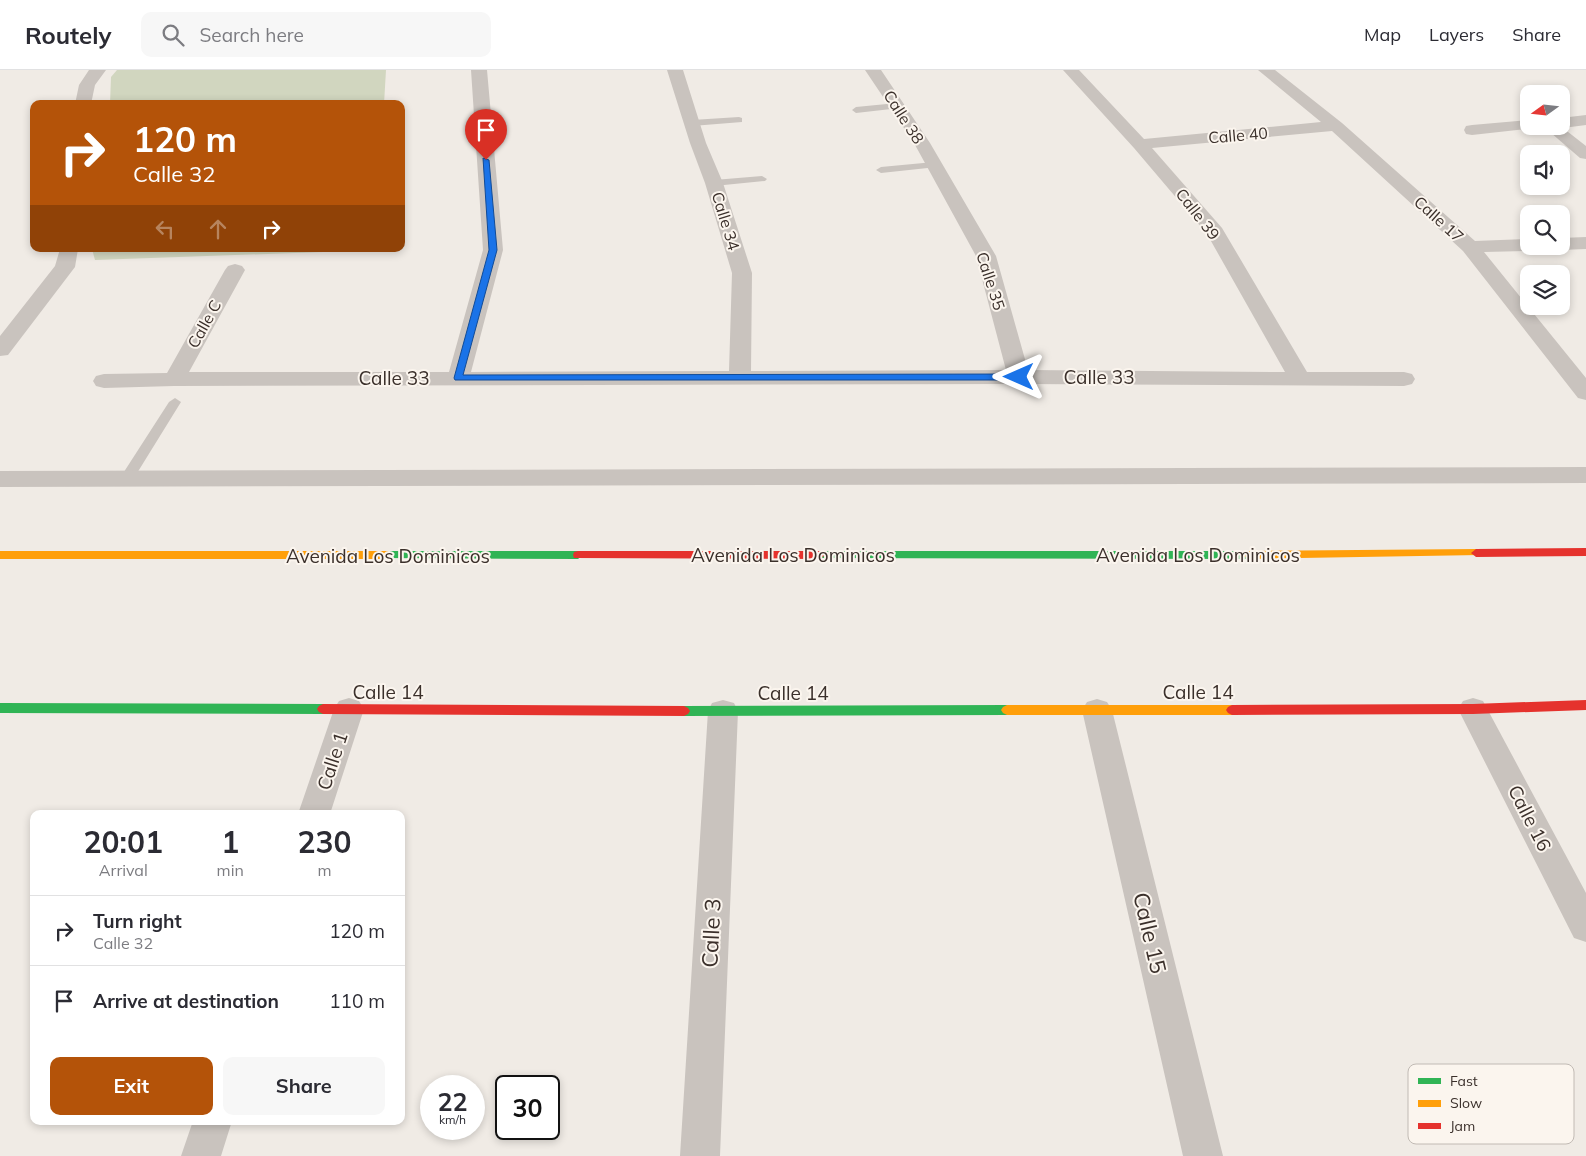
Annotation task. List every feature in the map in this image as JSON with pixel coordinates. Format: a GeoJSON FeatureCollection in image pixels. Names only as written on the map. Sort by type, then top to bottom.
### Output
{"type":"FeatureCollection","features":[{"type":"Feature","properties":{"kind":"street"},"geometry":{"type":"LineString","coordinates":[[83,100],[91,77],[98,70]]}},
{"type":"Feature","properties":{"kind":"street"},"geometry":{"type":"LineString","coordinates":[[458,378],[493,250],[479,70]]}},
{"type":"Feature","properties":{"kind":"street","name":"Calle 34"},"geometry":{"type":"LineString","coordinates":[[675,70],[742,273],[740,377]]}},
{"type":"Feature","properties":{"kind":"street","name":"Calle 38"},"geometry":{"type":"LineString","coordinates":[[873,70],[934,165]]}},
{"type":"Feature","properties":{"kind":"street","name":"Calle 39"},"geometry":{"type":"LineString","coordinates":[[1070,70],[1140,144],[1215,232],[1300,378]]}},
{"type":"Feature","properties":{"kind":"street","name":"Calle 17"},"geometry":{"type":"LineString","coordinates":[[1266,70],[1336,126],[1470,247],[1586,392]]}},
{"type":"Feature","properties":{"kind":"street"},"geometry":{"type":"LineString","coordinates":[[1570,122],[1586,120]]}},
{"type":"Feature","properties":{"kind":"street","name":"Calle 40"},"geometry":{"type":"LineString","coordinates":[[1140,144],[1336,126]]}},
{"type":"Feature","properties":{"kind":"street"},"geometry":{"type":"LineString","coordinates":[[1472,130],[1520,126]]}},
{"type":"Feature","properties":{"kind":"street"},"geometry":{"type":"LineString","coordinates":[[1562,135],[1586,154]]}},
{"type":"Feature","properties":{"kind":"street","name":"Calle 35"},"geometry":{"type":"LineString","coordinates":[[934,165],[986,256],[1019,377]]}},
{"type":"Feature","properties":{"kind":"street"},"geometry":{"type":"LineString","coordinates":[[1570,244],[1586,243]]}},
{"type":"Feature","properties":{"kind":"street"},"geometry":{"type":"LineString","coordinates":[[1470,247],[1520,245]]}},
{"type":"Feature","properties":{"kind":"street"},"geometry":{"type":"LineString","coordinates":[[0,350],[65,267],[68,252]]}},
{"type":"Feature","properties":{"kind":"street","name":"Calle C"},"geometry":{"type":"LineString","coordinates":[[174,379],[235,270]]}},
{"type":"Feature","properties":{"kind":"street","name":"Calle 33"},"geometry":{"type":"LineString","coordinates":[[104,381],[174,379],[740,377],[1404,379]]}},
{"type":"Feature","properties":{"kind":"street"},"geometry":{"type":"LineString","coordinates":[[0,479],[1586,475]]}},
{"type":"Feature","properties":{"kind":"street","name":"Avenida Los Dominicos"},"geometry":{"type":"LineString","coordinates":[[0,555],[1226,555],[1586,552]]}},
{"type":"Feature","properties":{"kind":"street","name":"Calle 14"},"geometry":{"type":"LineString","coordinates":[[0,708],[1097,710],[1473,709],[1586,705]]}},
{"type":"Feature","properties":{"kind":"street","name":"Calle 1"},"geometry":{"type":"LineString","coordinates":[[315,810],[349,709]]}},
{"type":"Feature","properties":{"kind":"street","name":"Calle 16"},"geometry":{"type":"LineString","coordinates":[[1473,709],[1586,927]]}},
{"type":"Feature","properties":{"kind":"street","name":"Calle 3"},"geometry":{"type":"LineString","coordinates":[[700,1156],[723,710]]}},
{"type":"Feature","properties":{"kind":"street","name":"Calle 15"},"geometry":{"type":"LineString","coordinates":[[1097,710],[1203,1156]]}},
{"type":"Feature","properties":{"kind":"street"},"geometry":{"type":"LineString","coordinates":[[201,1156],[212,1125]]}},
{"type":"Feature","properties":{"kind":"lane"},"geometry":{"type":"LineString","coordinates":[[856,110],[897,106]]}},
{"type":"Feature","properties":{"kind":"lane"},"geometry":{"type":"LineString","coordinates":[[692,124],[739,120]]}},
{"type":"Feature","properties":{"kind":"lane"},"geometry":{"type":"LineString","coordinates":[[881,170],[934,165]]}},
{"type":"Feature","properties":{"kind":"lane"},"geometry":{"type":"LineString","coordinates":[[714,184],[762,179]]}},
{"type":"Feature","properties":{"kind":"lane"},"geometry":{"type":"LineString","coordinates":[[127,478],[175,402]]}},
{"type":"Feature","properties":{"kind":"green space"},"geometry":{"type":"Polygon","coordinates":[[[117,70],[386,70],[384,100],[110,100],[111,77],[117,70]]]}},
{"type":"Feature","properties":{"kind":"green space"},"geometry":{"type":"Polygon","coordinates":[[[93,252],[321,252],[95,260],[93,252]]]}},
{"type":"Feature","properties":{"kind":"traffic: fast"},"geometry":{"type":"LineString","coordinates":[[388,555],[578,555]]}},
{"type":"Feature","properties":{"kind":"traffic: fast"},"geometry":{"type":"LineString","coordinates":[[820,555],[1248,555]]}},
{"type":"Feature","properties":{"kind":"traffic: fast"},"geometry":{"type":"LineString","coordinates":[[0,708],[323,709]]}},
{"type":"Feature","properties":{"kind":"traffic: fast"},"geometry":{"type":"LineString","coordinates":[[684,711],[1007,710]]}},
{"type":"Feature","properties":{"kind":"traffic: slow"},"geometry":{"type":"LineString","coordinates":[[1248,555],[1476,553]]}},
{"type":"Feature","properties":{"kind":"traffic: slow"},"geometry":{"type":"LineString","coordinates":[[0,555],[388,555]]}},
{"type":"Feature","properties":{"kind":"traffic: slow"},"geometry":{"type":"LineString","coordinates":[[1007,710],[1232,710]]}},
{"type":"Feature","properties":{"kind":"traffic: jam"},"geometry":{"type":"LineString","coordinates":[[1476,553],[1586,552]]}},
{"type":"Feature","properties":{"kind":"traffic: jam"},"geometry":{"type":"LineString","coordinates":[[578,555],[820,555]]}},
{"type":"Feature","properties":{"kind":"traffic: jam"},"geometry":{"type":"LineString","coordinates":[[1232,710],[1473,709],[1586,705]]}},
{"type":"Feature","properties":{"kind":"traffic: jam"},"geometry":{"type":"LineString","coordinates":[[323,709],[684,711]]}},
{"type":"Feature","properties":{"kind":"route"},"geometry":{"type":"LineString","coordinates":[[486,160],[493,250],[458,378],[1019,377]]}}]}
